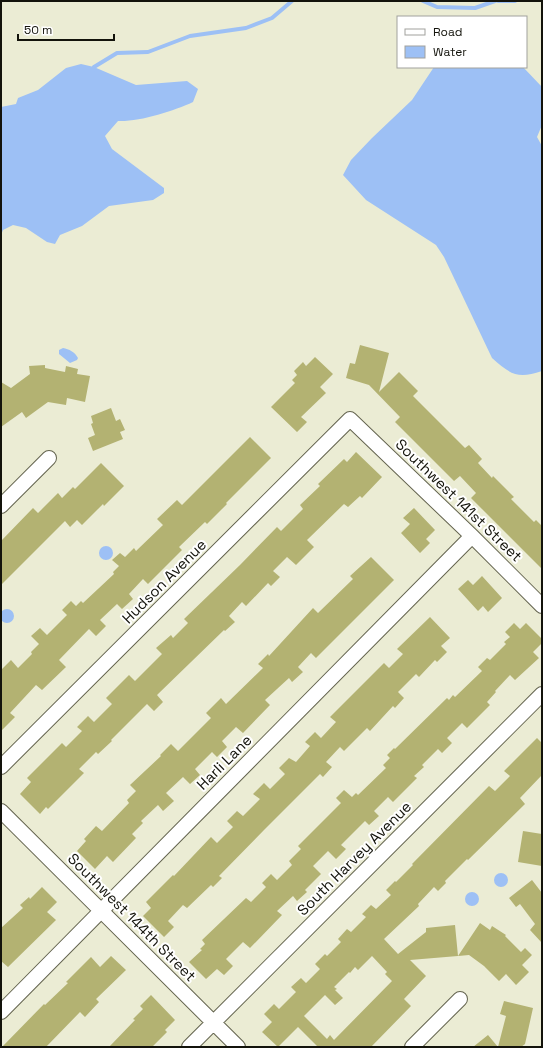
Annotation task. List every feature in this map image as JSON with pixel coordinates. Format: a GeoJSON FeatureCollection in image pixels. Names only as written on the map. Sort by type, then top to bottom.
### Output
{"type":"FeatureCollection","features":[{"type":"Feature","properties":{"kind":"street","name":"Southwest 141st Street"},"geometry":{"type":"LineString","coordinates":[[350,419],[472,536],[542,606]]}},
{"type":"Feature","properties":{"kind":"street","name":"Hudson Avenue"},"geometry":{"type":"LineString","coordinates":[[1,767],[350,419]]}},
{"type":"Feature","properties":{"kind":"street"},"geometry":{"type":"LineString","coordinates":[[1,506],[48,458]]}},
{"type":"Feature","properties":{"kind":"street","name":"Harli Lane"},"geometry":{"type":"LineString","coordinates":[[1,1012],[472,536]]}},
{"type":"Feature","properties":{"kind":"street","name":"South Harvey Avenue"},"geometry":{"type":"LineString","coordinates":[[189,1047],[542,694]]}},
{"type":"Feature","properties":{"kind":"street","name":"Southwest 144th Street"},"geometry":{"type":"LineString","coordinates":[[1,810],[238,1047]]}},
{"type":"Feature","properties":{"kind":"street"},"geometry":{"type":"LineString","coordinates":[[412,1047],[460,999]]}},
{"type":"Feature","properties":{"kind":"water"},"geometry":{"type":"Polygon","coordinates":[[[81,64],[94,67],[136,85],[187,81],[198,89],[193,102],[156,115],[136,120],[118,121],[105,136],[112,149],[164,188],[164,193],[153,200],[109,206],[82,226],[60,235],[55,244],[47,242],[26,228],[13,225],[3,230],[1,235],[1,107],[16,104],[18,98],[38,90],[66,68],[81,64]]]}},
{"type":"Feature","properties":{"kind":"water"},"geometry":{"type":"Polygon","coordinates":[[[433,68],[524,68],[542,87],[542,125],[537,137],[542,146],[542,371],[527,375],[515,374],[504,368],[492,358],[444,257],[436,245],[366,200],[343,175],[351,160],[412,100],[433,68]]]}},
{"type":"Feature","properties":{"kind":"water"},"geometry":{"type":"Polygon","coordinates":[[[63,348],[74,352],[78,358],[77,360],[70,363],[59,354],[59,350],[63,348]]]}},
{"type":"Feature","properties":{"kind":"water"},"geometry":{"type":"Polygon","coordinates":[[[103,546],[109,546],[113,550],[113,556],[109,560],[103,560],[99,556],[99,550],[103,546]]]}},
{"type":"Feature","properties":{"kind":"water"},"geometry":{"type":"Polygon","coordinates":[[[7,609],[12,611],[14,616],[12,621],[7,623],[2,621],[0,616],[2,611],[7,609]]]}},
{"type":"Feature","properties":{"kind":"water"},"geometry":{"type":"Polygon","coordinates":[[[498,873],[504,873],[508,877],[508,883],[504,887],[498,887],[494,883],[494,877],[498,873]]]}},
{"type":"Feature","properties":{"kind":"water"},"geometry":{"type":"Polygon","coordinates":[[[472,892],[477,894],[479,899],[477,904],[472,906],[467,904],[465,899],[467,894],[472,892]]]}},
{"type":"Feature","properties":{"kind":"building"},"geometry":{"type":"Polygon","coordinates":[[[360,345],[389,353],[379,392],[399,372],[418,391],[413,396],[465,448],[469,445],[482,459],[478,463],[492,478],[493,476],[514,497],[511,499],[534,522],[536,520],[542,526],[542,569],[471,498],[476,493],[460,476],[454,481],[395,422],[400,417],[369,385],[346,378],[350,363],[355,364],[360,345]]]}},
{"type":"Feature","properties":{"kind":"building"},"geometry":{"type":"Polygon","coordinates":[[[315,357],[333,374],[320,387],[326,393],[301,417],[307,422],[297,432],[271,407],[295,383],[292,380],[297,375],[294,371],[303,362],[306,366],[315,357]]]}},
{"type":"Feature","properties":{"kind":"building"},"geometry":{"type":"Polygon","coordinates":[[[45,365],[45,368],[65,372],[66,366],[78,369],[77,374],[90,376],[85,402],[67,398],[66,405],[48,402],[26,418],[22,412],[1,427],[1,382],[11,388],[30,374],[29,366],[45,365]]]}},
{"type":"Feature","properties":{"kind":"building"},"geometry":{"type":"Polygon","coordinates":[[[111,408],[116,421],[120,419],[125,430],[120,432],[123,439],[93,451],[88,438],[95,435],[91,424],[93,423],[91,416],[111,408]]]}},
{"type":"Feature","properties":{"kind":"building"},"geometry":{"type":"Polygon","coordinates":[[[250,437],[271,458],[207,524],[205,522],[179,547],[182,550],[148,584],[143,579],[129,594],[133,599],[122,609],[117,604],[100,620],[106,626],[96,636],[89,629],[59,660],[66,667],[42,690],[36,685],[10,713],[15,717],[1,731],[1,670],[11,660],[18,668],[32,654],[31,652],[39,644],[31,636],[40,628],[47,635],[67,615],[62,610],[71,601],[76,606],[81,601],[83,603],[114,574],[113,572],[119,566],[112,560],[120,553],[125,557],[134,548],[136,551],[163,525],[157,519],[177,500],[182,505],[250,437]]]}},
{"type":"Feature","properties":{"kind":"building"},"geometry":{"type":"Polygon","coordinates":[[[356,452],[382,477],[362,498],[360,496],[348,507],[344,504],[307,540],[314,547],[296,565],[287,557],[273,571],[280,577],[271,586],[268,583],[246,606],[242,602],[229,616],[235,622],[225,631],[224,630],[157,695],[163,702],[154,711],[147,704],[111,740],[112,741],[98,754],[96,752],[79,769],[84,773],[48,809],[46,807],[40,814],[20,794],[31,782],[27,778],[62,743],[66,747],[82,731],[77,727],[88,716],[94,722],[112,704],[106,698],[129,675],[135,681],[162,654],[156,648],[171,635],[173,638],[188,623],[184,619],[277,527],[281,531],[303,509],[300,505],[320,486],[318,484],[344,459],[347,462],[356,452]]]}},
{"type":"Feature","properties":{"kind":"building"},"geometry":{"type":"Polygon","coordinates":[[[101,463],[124,486],[82,525],[77,520],[70,527],[65,521],[1,585],[1,541],[33,508],[38,513],[58,493],[62,498],[73,487],[75,489],[101,463]]]}},
{"type":"Feature","properties":{"kind":"building"},"geometry":{"type":"Polygon","coordinates":[[[414,508],[435,530],[426,539],[430,543],[420,553],[401,533],[410,524],[403,518],[414,508]]]}},
{"type":"Feature","properties":{"kind":"building"},"geometry":{"type":"Polygon","coordinates":[[[371,557],[394,580],[316,658],[311,653],[298,667],[303,672],[292,682],[289,678],[265,700],[270,705],[243,733],[236,727],[222,741],[227,747],[217,757],[212,752],[195,769],[200,775],[190,784],[183,777],[166,793],[174,801],[163,811],[158,805],[141,821],[143,823],[132,834],[136,838],[113,862],[107,856],[95,869],[77,851],[86,841],[84,839],[96,826],[102,831],[129,803],[127,800],[136,791],[130,785],[161,756],[160,755],[171,744],[178,751],[211,718],[206,713],[221,698],[226,704],[263,668],[258,664],[268,654],[269,656],[313,608],[318,613],[353,579],[350,576],[371,557]]]}},
{"type":"Feature","properties":{"kind":"building"},"geometry":{"type":"Polygon","coordinates":[[[482,576],[502,598],[488,612],[483,606],[478,611],[458,589],[468,580],[473,585],[482,576]]]}},
{"type":"Feature","properties":{"kind":"building"},"geometry":{"type":"Polygon","coordinates":[[[430,617],[450,638],[441,646],[447,652],[437,662],[435,660],[419,677],[416,674],[398,692],[404,698],[395,708],[393,706],[370,731],[367,728],[344,751],[340,747],[326,762],[332,767],[323,777],[320,774],[264,830],[219,876],[222,878],[213,887],[211,885],[187,908],[183,905],[168,921],[174,927],[164,937],[143,916],[151,908],[146,902],[173,875],[174,876],[211,837],[217,843],[233,827],[227,821],[237,811],[243,816],[260,799],[253,794],[264,783],[270,789],[285,774],[279,768],[289,758],[296,762],[310,746],[305,742],[315,732],[321,738],[336,722],[330,717],[384,663],[389,668],[403,654],[397,649],[430,617]]]}},
{"type":"Feature","properties":{"kind":"building"},"geometry":{"type":"Polygon","coordinates":[[[514,623],[520,629],[526,623],[542,639],[542,643],[533,652],[539,658],[515,680],[510,675],[487,702],[490,705],[467,728],[462,723],[447,738],[452,743],[442,753],[438,749],[422,765],[424,767],[414,776],[417,778],[393,802],[388,797],[374,811],[379,816],[369,825],[365,821],[341,845],[346,849],[336,859],[328,851],[313,866],[321,874],[305,890],[307,892],[297,901],[293,896],[277,911],[282,915],[250,948],[243,942],[226,959],[233,966],[224,975],[217,969],[206,979],[189,962],[202,950],[200,949],[205,944],[202,940],[246,898],[251,902],[266,887],[262,883],[271,874],[277,880],[292,865],[289,861],[301,849],[298,846],[341,803],[336,798],[344,790],[352,797],[356,793],[358,795],[386,768],[383,765],[390,758],[387,755],[447,698],[449,700],[453,695],[455,697],[482,671],[478,667],[487,658],[490,660],[506,644],[504,642],[510,637],[505,632],[514,623]]]}},
{"type":"Feature","properties":{"kind":"building"},"geometry":{"type":"Polygon","coordinates":[[[537,738],[542,743],[542,775],[520,798],[525,804],[445,881],[446,883],[438,891],[434,887],[418,904],[419,906],[384,939],[398,954],[426,932],[426,928],[455,925],[458,956],[410,960],[426,976],[404,999],[411,1006],[371,1047],[318,1047],[298,1027],[278,1047],[262,1032],[272,1022],[264,1014],[274,1004],[279,1009],[296,992],[291,987],[301,978],[306,983],[320,969],[315,964],[325,954],[327,956],[341,942],[338,939],[347,929],[351,932],[366,917],[362,914],[371,905],[376,909],[391,895],[386,890],[413,865],[412,864],[489,786],[495,791],[510,776],[504,771],[537,738]],[[372,956],[358,970],[355,967],[334,987],[343,998],[335,1005],[325,995],[304,1016],[327,1039],[330,1035],[334,1040],[392,981],[385,974],[387,972],[372,956]]]}},
{"type":"Feature","properties":{"kind":"building"},"geometry":{"type":"Polygon","coordinates":[[[523,831],[542,834],[542,866],[518,862],[523,831]]]}},
{"type":"Feature","properties":{"kind":"building"},"geometry":{"type":"Polygon","coordinates":[[[532,880],[542,893],[542,943],[530,930],[535,924],[520,904],[516,907],[509,898],[532,880]]]}},
{"type":"Feature","properties":{"kind":"building"},"geometry":{"type":"Polygon","coordinates":[[[42,887],[57,902],[47,912],[56,920],[8,967],[1,961],[1,928],[23,908],[20,905],[29,897],[30,899],[42,887]]]}},
{"type":"Feature","properties":{"kind":"building"},"geometry":{"type":"Polygon","coordinates":[[[480,923],[490,930],[492,926],[506,935],[505,936],[521,952],[525,948],[532,955],[522,965],[529,972],[516,985],[506,974],[499,981],[484,966],[469,955],[458,956],[480,923]]]}},
{"type":"Feature","properties":{"kind":"building"},"geometry":{"type":"Polygon","coordinates":[[[111,956],[126,970],[96,999],[99,1002],[85,1017],[80,1012],[46,1047],[2,1047],[44,1004],[45,1005],[68,983],[66,982],[91,957],[100,967],[111,956]]]}},
{"type":"Feature","properties":{"kind":"building"},"geometry":{"type":"Polygon","coordinates":[[[151,995],[175,1020],[165,1030],[167,1032],[152,1047],[109,1047],[135,1020],[133,1019],[143,1009],[140,1006],[151,995]]]}},
{"type":"Feature","properties":{"kind":"building"},"geometry":{"type":"Polygon","coordinates":[[[504,1001],[533,1008],[525,1044],[521,1047],[498,1047],[506,1016],[500,1014],[504,1001]]]}},
{"type":"Feature","properties":{"kind":"building"},"geometry":{"type":"Polygon","coordinates":[[[488,1035],[498,1047],[473,1047],[488,1035]]]}},
{"type":"Feature","properties":{"kind":"waterway"},"geometry":{"type":"LineString","coordinates":[[92,71],[94,67],[117,53],[148,52],[190,36],[246,28],[272,18],[292,1]]}},
{"type":"Feature","properties":{"kind":"waterway"},"geometry":{"type":"LineString","coordinates":[[423,1],[437,7],[475,8],[495,1]]}},
{"type":"Feature","properties":{"kind":"waterway"},"geometry":{"type":"LineString","coordinates":[[498,1],[515,1]]}}]}
